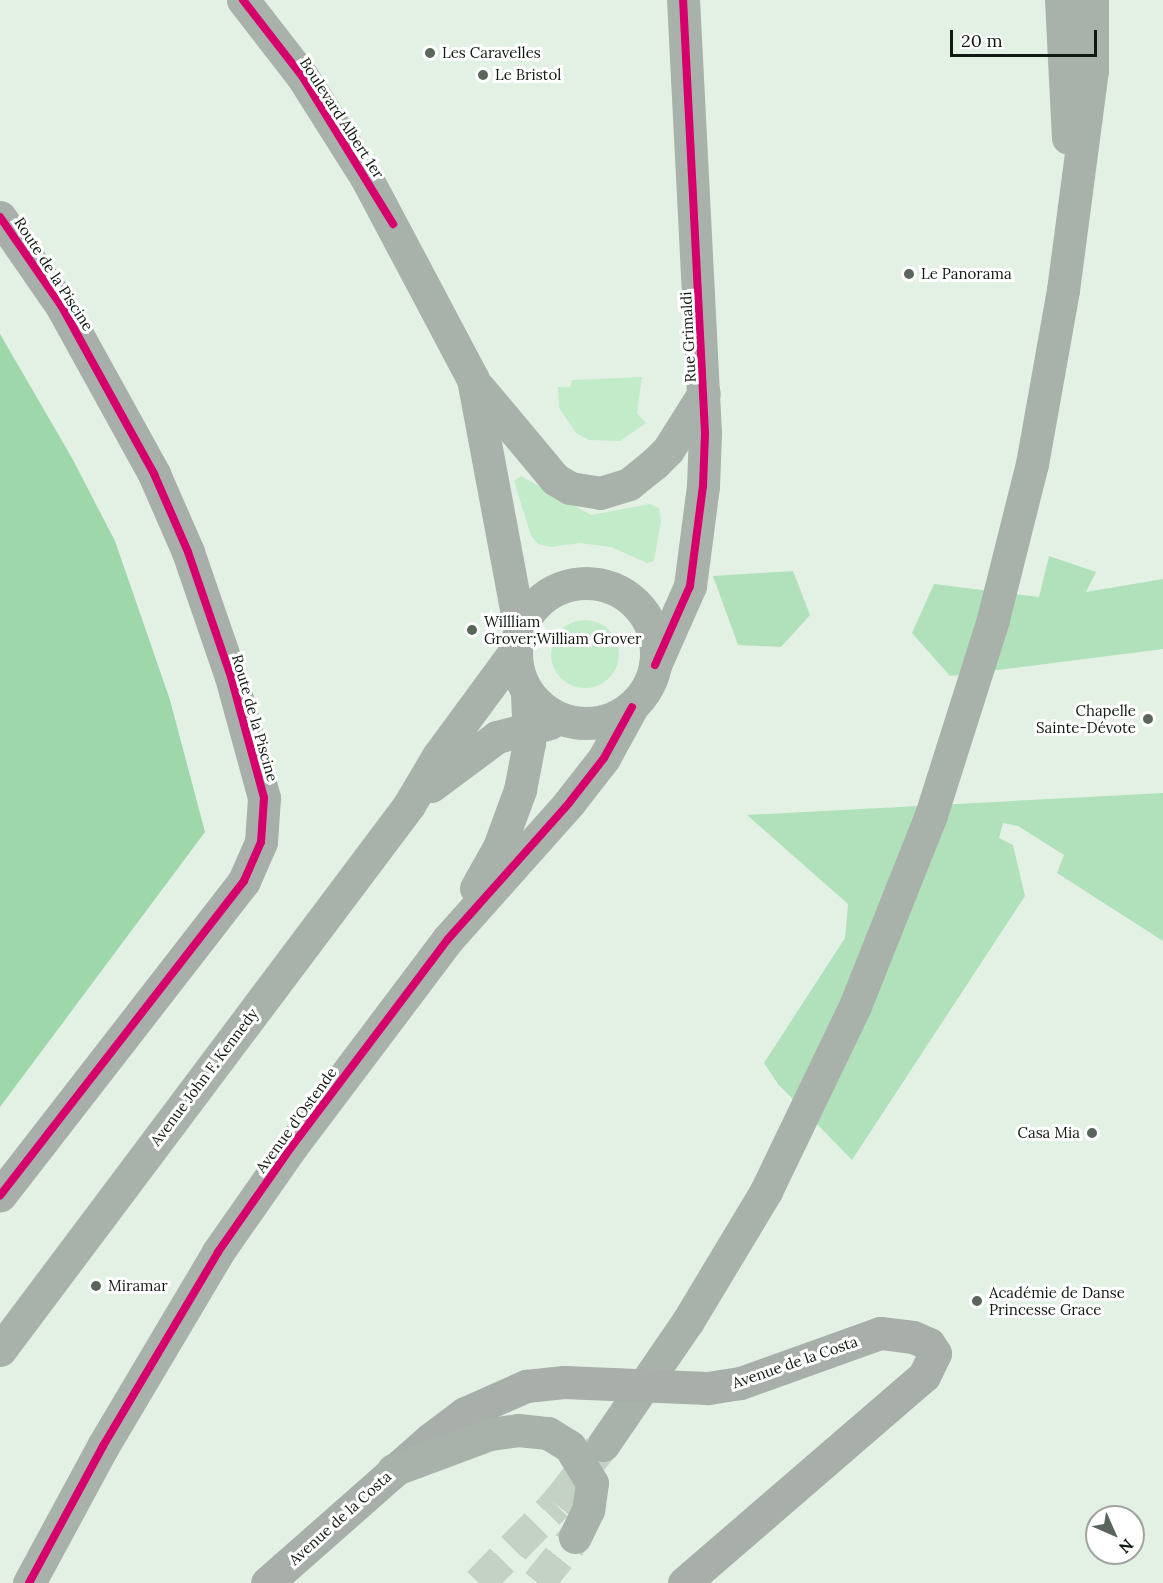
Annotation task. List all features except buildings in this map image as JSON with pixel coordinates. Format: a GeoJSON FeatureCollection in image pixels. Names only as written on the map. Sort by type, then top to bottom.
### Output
{"type":"FeatureCollection","features":[{"type":"Feature","properties":{"kind":"main road","name":"Boulevard Albert 1er"},"geometry":{"type":"LineString","coordinates":[[243,0],[302,76],[367,178],[473,379],[517,640]]}},
{"type":"Feature","properties":{"kind":"main road","name":"Rue Grimaldi"},"geometry":{"type":"LineString","coordinates":[[655,665],[691,577],[703,486],[704,393],[683,0]]}},
{"type":"Feature","properties":{"kind":"main road"},"geometry":{"type":"LineString","coordinates":[[1061,0],[1073,203]]}},
{"type":"Feature","properties":{"kind":"main road"},"geometry":{"type":"LineString","coordinates":[[603,1445],[688,1320],[766,1191],[855,1006],[903,890],[964,718],[1032,464],[1063,290],[1092,71],[1092,0]]}},
{"type":"Feature","properties":{"kind":"main road"},"geometry":{"type":"LineString","coordinates":[[473,379],[489,404],[555,479],[570,488],[600,493],[629,484],[654,464],[668,450],[704,393]]}},
{"type":"Feature","properties":{"kind":"main road"},"geometry":{"type":"LineString","coordinates":[[593,583],[611,587],[641,609],[656,645],[655,665],[649,684],[632,707],[602,722],[563,720],[543,710],[527,693],[518,673],[517,640],[530,610],[558,588],[593,583]]}},
{"type":"Feature","properties":{"kind":"main road","name":"Avenue John F. Kennedy"},"geometry":{"type":"LineString","coordinates":[[3,1336],[409,805],[438,756],[517,640]]}},
{"type":"Feature","properties":{"kind":"main road","name":"Avenue d'Ostende"},"geometry":{"type":"LineString","coordinates":[[448,939],[502,837],[520,790],[528,727],[527,693]]}},
{"type":"Feature","properties":{"kind":"main road","name":"Avenue d'Ostende"},"geometry":{"type":"LineString","coordinates":[[29,1583],[109,1436],[218,1252],[292,1146],[448,939],[569,803],[604,758],[632,707]]}},
{"type":"Feature","properties":{"kind":"main road","name":"Avenue John F. Kennedy"},"geometry":{"type":"LineString","coordinates":[[409,805],[481,747],[512,730],[563,720]]}},
{"type":"Feature","properties":{"kind":"main road"},"geometry":{"type":"LineString","coordinates":[[393,1470],[490,1434],[518,1430],[548,1433],[570,1447],[592,1483],[588,1510],[575,1537]]}},
{"type":"Feature","properties":{"kind":"street","name":"Route de la Piscine"},"geometry":{"type":"LineString","coordinates":[[0,217],[62,307],[154,474],[188,552],[231,676],[264,798],[261,842],[244,881],[0,1196]]}},
{"type":"Feature","properties":{"kind":"street","name":"Avenue de la Costa"},"geometry":{"type":"LineString","coordinates":[[267,1583],[393,1470],[465,1413],[496,1396],[526,1386],[564,1382],[707,1388],[740,1383],[880,1333],[913,1337],[929,1344],[935,1353],[924,1376],[684,1583]]}},
{"type":"Feature","properties":{"kind":"shaded area"},"geometry":{"type":"Polygon","coordinates":[[[0,334],[72,458],[115,541],[170,700],[205,832],[0,1107],[0,334]]]}},
{"type":"Feature","properties":{"kind":"shaded area"},"geometry":{"type":"Polygon","coordinates":[[[642,377],[637,413],[646,423],[620,441],[589,440],[576,433],[559,408],[558,387],[570,387],[572,380],[642,377]]]}},
{"type":"Feature","properties":{"kind":"shaded area"},"geometry":{"type":"Polygon","coordinates":[[[521,476],[591,515],[650,504],[659,508],[661,521],[654,561],[647,563],[611,547],[580,543],[551,547],[538,544],[531,536],[514,481],[521,476]]]}},
{"type":"Feature","properties":{"kind":"shaded area"},"geometry":{"type":"Polygon","coordinates":[[[1049,556],[1096,572],[1086,592],[1163,579],[1163,649],[950,676],[912,633],[934,584],[1039,597],[1049,556]]]}},
{"type":"Feature","properties":{"kind":"shaded area"},"geometry":{"type":"Polygon","coordinates":[[[793,571],[810,615],[781,647],[738,645],[713,576],[793,571]]]}},
{"type":"Feature","properties":{"kind":"shaded area"},"geometry":{"type":"Polygon","coordinates":[[[585,620],[598,623],[609,630],[616,641],[619,654],[616,667],[609,678],[598,685],[585,688],[572,685],[561,678],[554,667],[551,654],[554,641],[561,630],[572,623],[585,620]]]}},
{"type":"Feature","properties":{"kind":"shaded area"},"geometry":{"type":"Polygon","coordinates":[[[1163,793],[1163,941],[1057,873],[1064,855],[1018,826],[1003,823],[999,838],[1013,845],[1025,896],[852,1160],[778,1084],[764,1063],[845,938],[848,904],[747,815],[1163,793]]]}},
{"type":"Feature","properties":{"kind":"tunnel"},"geometry":{"type":"LineString","coordinates":[[479,1583],[556,1504],[600,1448]]}},
{"type":"Feature","properties":{"kind":"tunnel"},"geometry":{"type":"LineString","coordinates":[[538,1583],[575,1537]]}},
{"type":"Feature","properties":{"kind":"cycle path"},"geometry":{"type":"LineString","coordinates":[[243,0],[302,76],[393,224]]}},
{"type":"Feature","properties":{"kind":"cycle path"},"geometry":{"type":"LineString","coordinates":[[655,665],[690,586],[703,486],[705,433],[683,0]]}},
{"type":"Feature","properties":{"kind":"cycle path"},"geometry":{"type":"LineString","coordinates":[[0,217],[62,307],[154,474],[188,552],[231,677],[264,798],[261,842],[244,881],[0,1196]]}},
{"type":"Feature","properties":{"kind":"cycle path"},"geometry":{"type":"LineString","coordinates":[[29,1583],[103,1446],[218,1252],[292,1146],[448,939],[569,803],[604,758],[632,707]]}},
{"type":"Feature","properties":{"kind":"place","name":"Les Caravelles"},"geometry":{"type":"Point","coordinates":[430,53]}},
{"type":"Feature","properties":{"kind":"place","name":"Le Bristol"},"geometry":{"type":"Point","coordinates":[483,75]}},
{"type":"Feature","properties":{"kind":"place","name":"Le Panorama"},"geometry":{"type":"Point","coordinates":[909,274]}},
{"type":"Feature","properties":{"kind":"place","name":"Willliam Grover;William Grover"},"geometry":{"type":"Point","coordinates":[472,630]}},
{"type":"Feature","properties":{"kind":"place","name":"Chapelle Sainte-Dévote"},"geometry":{"type":"Point","coordinates":[1148,719]}},
{"type":"Feature","properties":{"kind":"place","name":"Casa Mia"},"geometry":{"type":"Point","coordinates":[1092,1133]}},
{"type":"Feature","properties":{"kind":"place","name":"Miramar"},"geometry":{"type":"Point","coordinates":[96,1286]}},
{"type":"Feature","properties":{"kind":"place","name":"Académie de Danse Princesse Grace"},"geometry":{"type":"Point","coordinates":[977,1301]}}]}
